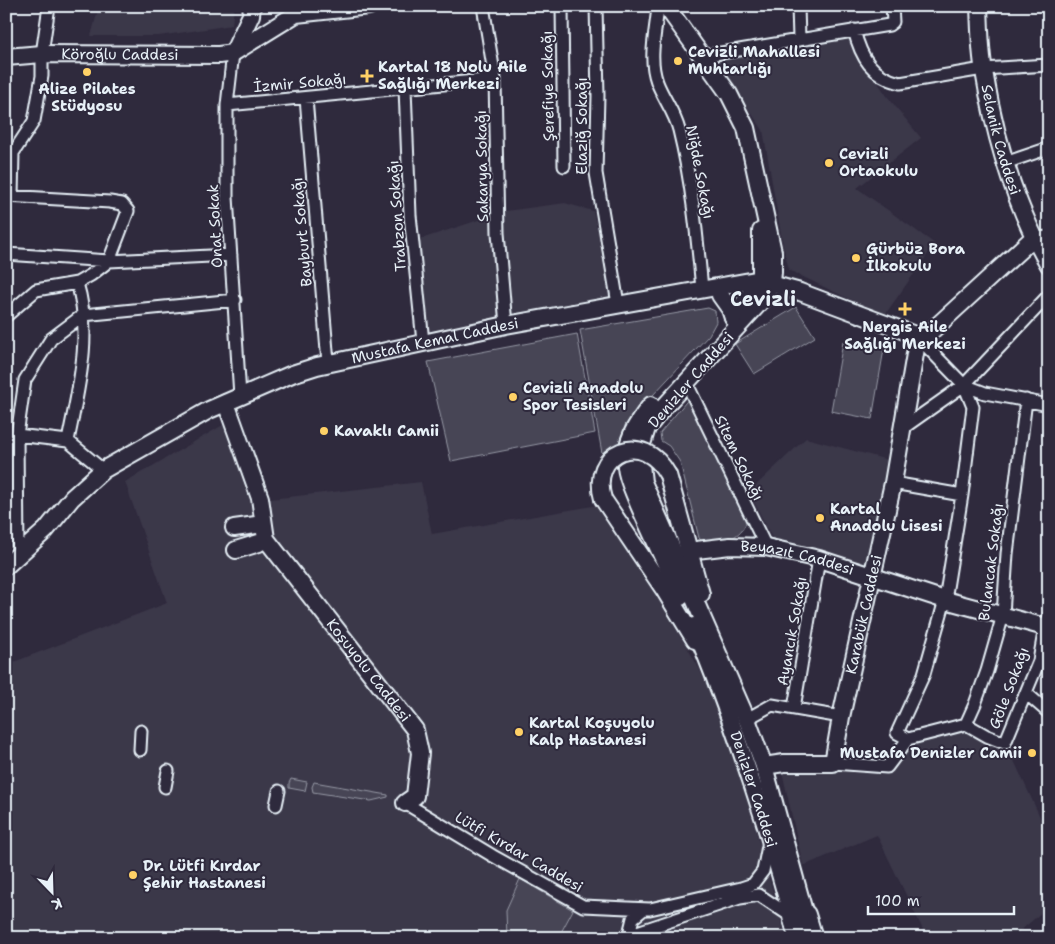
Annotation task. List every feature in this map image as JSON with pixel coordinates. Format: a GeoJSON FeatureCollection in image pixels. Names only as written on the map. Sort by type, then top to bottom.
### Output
{"type":"FeatureCollection","features":[{"type":"Feature","properties":{"kind":"highway"},"geometry":{"type":"LineString","coordinates":[[798,916],[812,938]]}},
{"type":"Feature","properties":{"kind":"main road"},"geometry":{"type":"LineString","coordinates":[[798,916],[798,938]]}},
{"type":"Feature","properties":{"kind":"main road"},"geometry":{"type":"LineString","coordinates":[[798,916],[816,938]]}},
{"type":"Feature","properties":{"kind":"street"},"geometry":{"type":"LineString","coordinates":[[6,316],[36,290],[77,283],[109,261],[128,212],[122,204],[110,202],[9,196],[12,153],[34,122],[42,76],[42,54],[49,6]]}},
{"type":"Feature","properties":{"kind":"street"},"geometry":{"type":"LineString","coordinates":[[233,53],[251,15],[252,6]]}},
{"type":"Feature","properties":{"kind":"street"},"geometry":{"type":"LineString","coordinates":[[233,53],[296,14],[370,6]]}},
{"type":"Feature","properties":{"kind":"street","name":"Sakarya Sokağı"},"geometry":{"type":"LineString","coordinates":[[483,6],[495,79],[498,233],[507,330]]}},
{"type":"Feature","properties":{"kind":"street","name":"Şerefiye Sokağı"},"geometry":{"type":"LineString","coordinates":[[562,6],[564,166]]}},
{"type":"Feature","properties":{"kind":"street","name":"Elaziğ Sokağı"},"geometry":{"type":"LineString","coordinates":[[596,6],[598,104],[596,173],[618,304]]}},
{"type":"Feature","properties":{"kind":"street"},"geometry":{"type":"LineString","coordinates":[[798,6],[799,39]]}},
{"type":"Feature","properties":{"kind":"street"},"geometry":{"type":"LineString","coordinates":[[703,56],[889,25],[893,22],[892,6]]}},
{"type":"Feature","properties":{"kind":"street","name":"Selanik Caddesi"},"geometry":{"type":"LineString","coordinates":[[979,6],[983,69],[998,142],[1005,163],[1041,238],[1049,265]]}},
{"type":"Feature","properties":{"kind":"street"},"geometry":{"type":"LineString","coordinates":[[666,7],[729,94],[746,128],[762,204],[763,286],[800,292],[921,342],[964,385],[973,407],[962,495],[945,600],[924,674],[897,733],[908,740]]}},
{"type":"Feature","properties":{"kind":"street","name":"Niğde Sokağı"},"geometry":{"type":"LineString","coordinates":[[666,7],[656,32],[652,53],[657,81],[679,128],[692,199],[702,288]]}},
{"type":"Feature","properties":{"kind":"street"},"geometry":{"type":"LineString","coordinates":[[854,30],[858,45],[872,70],[888,80],[900,83],[983,69],[1049,64]]}},
{"type":"Feature","properties":{"kind":"street","name":"Köroğlu Caddesi"},"geometry":{"type":"LineString","coordinates":[[6,57],[42,54],[219,55],[233,53]]}},
{"type":"Feature","properties":{"kind":"street","name":"Onat Sokak"},"geometry":{"type":"LineString","coordinates":[[227,406],[235,300],[227,197],[227,105],[233,53]]}},
{"type":"Feature","properties":{"kind":"street","name":"İzmir Sokağı"},"geometry":{"type":"LineString","coordinates":[[227,105],[495,79]]}},
{"type":"Feature","properties":{"kind":"street","name":"Trabzon Sokağı"},"geometry":{"type":"LineString","coordinates":[[405,88],[410,215],[424,347]]}},
{"type":"Feature","properties":{"kind":"street","name":"Bayburt Sokağı"},"geometry":{"type":"LineString","coordinates":[[306,98],[328,363]]}},
{"type":"Feature","properties":{"kind":"street"},"geometry":{"type":"LineString","coordinates":[[1005,163],[1049,148]]}},
{"type":"Feature","properties":{"kind":"street"},"geometry":{"type":"LineString","coordinates":[[921,342],[1041,238]]}},
{"type":"Feature","properties":{"kind":"street"},"geometry":{"type":"LineString","coordinates":[[6,254],[109,261],[231,255]]}},
{"type":"Feature","properties":{"kind":"street"},"geometry":{"type":"LineString","coordinates":[[68,441],[84,358],[84,315],[77,283]]}},
{"type":"Feature","properties":{"kind":"street","name":"Mustafa Kemal Caddesi"},"geometry":{"type":"LineString","coordinates":[[507,330],[720,295],[763,286]]}},
{"type":"Feature","properties":{"kind":"street","name":"Mustafa Kemal Caddesi"},"geometry":{"type":"LineString","coordinates":[[12,561],[46,530],[72,498],[103,470],[292,374],[328,363],[424,347],[618,304],[702,288],[763,286]]}},
{"type":"Feature","properties":{"kind":"street","name":"Denizler Caddesi"},"geometry":{"type":"LineString","coordinates":[[763,286],[659,395],[636,424],[630,440],[626,465],[632,488],[649,529],[688,612],[748,722],[764,766],[798,916]]}},
{"type":"Feature","properties":{"kind":"street","name":"Denizler Caddesi"},"geometry":{"type":"LineString","coordinates":[[716,662],[643,482],[641,470],[642,444],[647,428],[763,286]]}},
{"type":"Feature","properties":{"kind":"street"},"geometry":{"type":"LineString","coordinates":[[720,295],[730,309],[733,318]]}},
{"type":"Feature","properties":{"kind":"street"},"geometry":{"type":"LineString","coordinates":[[903,428],[964,385],[1049,296]]}},
{"type":"Feature","properties":{"kind":"street"},"geometry":{"type":"LineString","coordinates":[[12,561],[17,435],[26,380],[51,339],[84,315],[235,300]]}},
{"type":"Feature","properties":{"kind":"street","name":"Karabük Caddesi"},"geometry":{"type":"LineString","coordinates":[[834,763],[841,717],[893,483],[921,342]]}},
{"type":"Feature","properties":{"kind":"street","name":"Mustafa Kemal Caddesi"},"geometry":{"type":"LineString","coordinates":[[6,578],[28,559],[85,499],[103,483],[227,406],[248,401],[310,376],[424,347]]}},
{"type":"Feature","properties":{"kind":"street","name":"Sitem Sokağı"},"geometry":{"type":"LineString","coordinates":[[686,382],[766,547]]}},
{"type":"Feature","properties":{"kind":"street"},"geometry":{"type":"LineString","coordinates":[[964,385],[985,393],[1049,405]]}},
{"type":"Feature","properties":{"kind":"street","name":"Bulancak Sokağı"},"geometry":{"type":"LineString","coordinates":[[966,724],[987,671],[1003,615],[1007,554],[1026,400]]}},
{"type":"Feature","properties":{"kind":"street","name":"Koşuyolu Caddesi"},"geometry":{"type":"LineString","coordinates":[[227,406],[260,498],[266,539],[415,730],[420,753],[420,767],[415,796],[405,803],[404,793],[409,776],[411,755],[409,741],[400,726],[261,547],[249,484],[227,406]]}},
{"type":"Feature","properties":{"kind":"street"},"geometry":{"type":"LineString","coordinates":[[17,435],[68,441],[103,470]]}},
{"type":"Feature","properties":{"kind":"street","name":"Denizler Caddesi"},"geometry":{"type":"LineString","coordinates":[[716,662],[603,499],[600,482],[605,466],[610,459],[625,451],[632,449],[649,452],[659,460],[668,475],[716,662],[744,757],[770,840],[798,916]]}},
{"type":"Feature","properties":{"kind":"street"},"geometry":{"type":"LineString","coordinates":[[893,483],[962,495]]}},
{"type":"Feature","properties":{"kind":"street"},"geometry":{"type":"LineString","coordinates":[[234,528],[256,525]]}},
{"type":"Feature","properties":{"kind":"street"},"geometry":{"type":"LineString","coordinates":[[236,550],[259,543]]}},
{"type":"Feature","properties":{"kind":"street","name":"Beyazıt Caddesi"},"geometry":{"type":"LineString","coordinates":[[688,551],[730,546],[766,547],[820,559],[945,600],[1047,624]]}},
{"type":"Feature","properties":{"kind":"street","name":"Ayancık Sokağı"},"geometry":{"type":"LineString","coordinates":[[794,708],[820,559]]}},
{"type":"Feature","properties":{"kind":"street","name":"Göle Sokağı"},"geometry":{"type":"LineString","coordinates":[[966,724],[987,736],[1005,742],[1039,661],[1047,624]]}},
{"type":"Feature","properties":{"kind":"street"},"geometry":{"type":"LineString","coordinates":[[1026,693],[1049,713]]}},
{"type":"Feature","properties":{"kind":"street"},"geometry":{"type":"LineString","coordinates":[[748,722],[754,715],[772,705],[841,717]]}},
{"type":"Feature","properties":{"kind":"street"},"geometry":{"type":"LineString","coordinates":[[764,766],[784,763],[834,763],[887,767],[908,740],[966,724]]}},
{"type":"Feature","properties":{"kind":"street"},"geometry":{"type":"LineString","coordinates":[[140,750],[142,731]]}},
{"type":"Feature","properties":{"kind":"street"},"geometry":{"type":"LineString","coordinates":[[165,787],[168,771]]}},
{"type":"Feature","properties":{"kind":"street"},"geometry":{"type":"LineString","coordinates":[[276,805],[279,790]]}},
{"type":"Feature","properties":{"kind":"street","name":"Lütfi Kırdar Caddesi"},"geometry":{"type":"LineString","coordinates":[[405,803],[493,856],[583,906],[644,910],[754,884],[763,872],[770,840]]}},
{"type":"Feature","properties":{"kind":"street"},"geometry":{"type":"LineString","coordinates":[[644,910],[634,918],[630,930],[631,934],[740,898],[759,895],[798,916]]}},
{"type":"Feature","properties":{"kind":"shaded area"},"geometry":{"type":"Polygon","coordinates":[[[99,6],[234,6],[232,25],[159,36],[91,36],[99,6]]]}},
{"type":"Feature","properties":{"kind":"shaded area","name":"Cevizli Ortaokulu"},"geometry":{"type":"Polygon","coordinates":[[[848,39],[887,96],[921,138],[857,188],[935,244],[884,316],[789,270],[783,246],[763,130],[714,60],[848,39]]]}},
{"type":"Feature","properties":{"kind":"shaded area"},"geometry":{"type":"Polygon","coordinates":[[[565,203],[593,211],[615,299],[429,331],[418,240],[506,211],[565,203]]]}},
{"type":"Feature","properties":{"kind":"shaded area"},"geometry":{"type":"Polygon","coordinates":[[[796,307],[815,337],[754,374],[735,344],[796,307]]]}},
{"type":"Feature","properties":{"kind":"shaded area"},"geometry":{"type":"Polygon","coordinates":[[[708,308],[715,311],[716,322],[709,335],[625,425],[624,446],[602,453],[580,330],[708,308]]]}},
{"type":"Feature","properties":{"kind":"shaded area","name":"Cevizli Anadolu Spor Tesisleri"},"geometry":{"type":"Polygon","coordinates":[[[577,334],[595,433],[451,461],[428,362],[577,334]]]}},
{"type":"Feature","properties":{"kind":"shaded area"},"geometry":{"type":"Polygon","coordinates":[[[843,342],[884,349],[872,419],[831,411],[843,342]]]}},
{"type":"Feature","properties":{"kind":"shaded area"},"geometry":{"type":"Polygon","coordinates":[[[691,396],[748,515],[743,529],[726,541],[704,543],[699,538],[680,462],[669,446],[661,441],[660,433],[691,396]]]}},
{"type":"Feature","properties":{"kind":"shaded area"},"geometry":{"type":"Polygon","coordinates":[[[223,425],[270,499],[421,482],[432,534],[604,504],[699,668],[727,727],[786,938],[6,938],[6,665],[167,603],[125,482],[223,425]]]}},
{"type":"Feature","properties":{"kind":"shaded area","name":"Kartal Anadolu Lisesi"},"geometry":{"type":"Polygon","coordinates":[[[806,438],[888,460],[868,566],[775,544],[749,492],[806,438]]]}},
{"type":"Feature","properties":{"kind":"shaded area"},"geometry":{"type":"Polygon","coordinates":[[[965,721],[1004,739],[1040,817],[1049,831],[1049,906],[1012,938],[927,938],[877,835],[803,866],[779,758],[887,764],[909,736],[965,721]]]}},
{"type":"Feature","properties":{"kind":"shaded area"},"geometry":{"type":"Polygon","coordinates":[[[291,779],[307,782],[305,791],[289,788],[291,779]]]}},
{"type":"Feature","properties":{"kind":"shaded area"},"geometry":{"type":"Polygon","coordinates":[[[314,782],[388,795],[388,797],[371,801],[313,792],[314,782]]]}},
{"type":"Feature","properties":{"kind":"shaded area"},"geometry":{"type":"Polygon","coordinates":[[[520,879],[573,910],[558,938],[507,938],[506,910],[520,879]]]}},
{"type":"Feature","properties":{"kind":"place","name":"Cevizli Mahallesi Muhtarlığı"},"geometry":{"type":"Point","coordinates":[678,61]}},
{"type":"Feature","properties":{"kind":"place","name":"Alize Pilates Stüdyosu"},"geometry":{"type":"Point","coordinates":[87,72]}},
{"type":"Feature","properties":{"kind":"place","name":"Kartal 18 Nolu Aile Sağlığı Merkezi"},"geometry":{"type":"Point","coordinates":[367,76]}},
{"type":"Feature","properties":{"kind":"place","name":"Cevizli Ortaokulu"},"geometry":{"type":"Point","coordinates":[829,163]}},
{"type":"Feature","properties":{"kind":"place","name":"Gürbüz Bora İlkokulu"},"geometry":{"type":"Point","coordinates":[856,258]}},
{"type":"Feature","properties":{"kind":"place","name":"Nergis Aile Sağlığı Merkezi"},"geometry":{"type":"Point","coordinates":[905,309]}},
{"type":"Feature","properties":{"kind":"place","name":"Cevizli Anadolu Spor Tesisleri"},"geometry":{"type":"Point","coordinates":[513,397]}},
{"type":"Feature","properties":{"kind":"place","name":"Kavaklı Camii"},"geometry":{"type":"Point","coordinates":[324,431]}},
{"type":"Feature","properties":{"kind":"place","name":"Kartal Anadolu Lisesi"},"geometry":{"type":"Point","coordinates":[820,518]}},
{"type":"Feature","properties":{"kind":"place","name":"Kartal Koşuyolu Kalp Hastanesi"},"geometry":{"type":"Point","coordinates":[519,732]}},
{"type":"Feature","properties":{"kind":"place","name":"Mustafa Denizler Camii"},"geometry":{"type":"Point","coordinates":[1032,753]}},
{"type":"Feature","properties":{"kind":"place","name":"Dr. Lütfi Kırdar Şehir Hastanesi"},"geometry":{"type":"Point","coordinates":[133,875]}},
{"type":"Feature","properties":{"kind":"district","name":"Cevizli"},"geometry":{"type":"Point","coordinates":[763,299]}}]}
